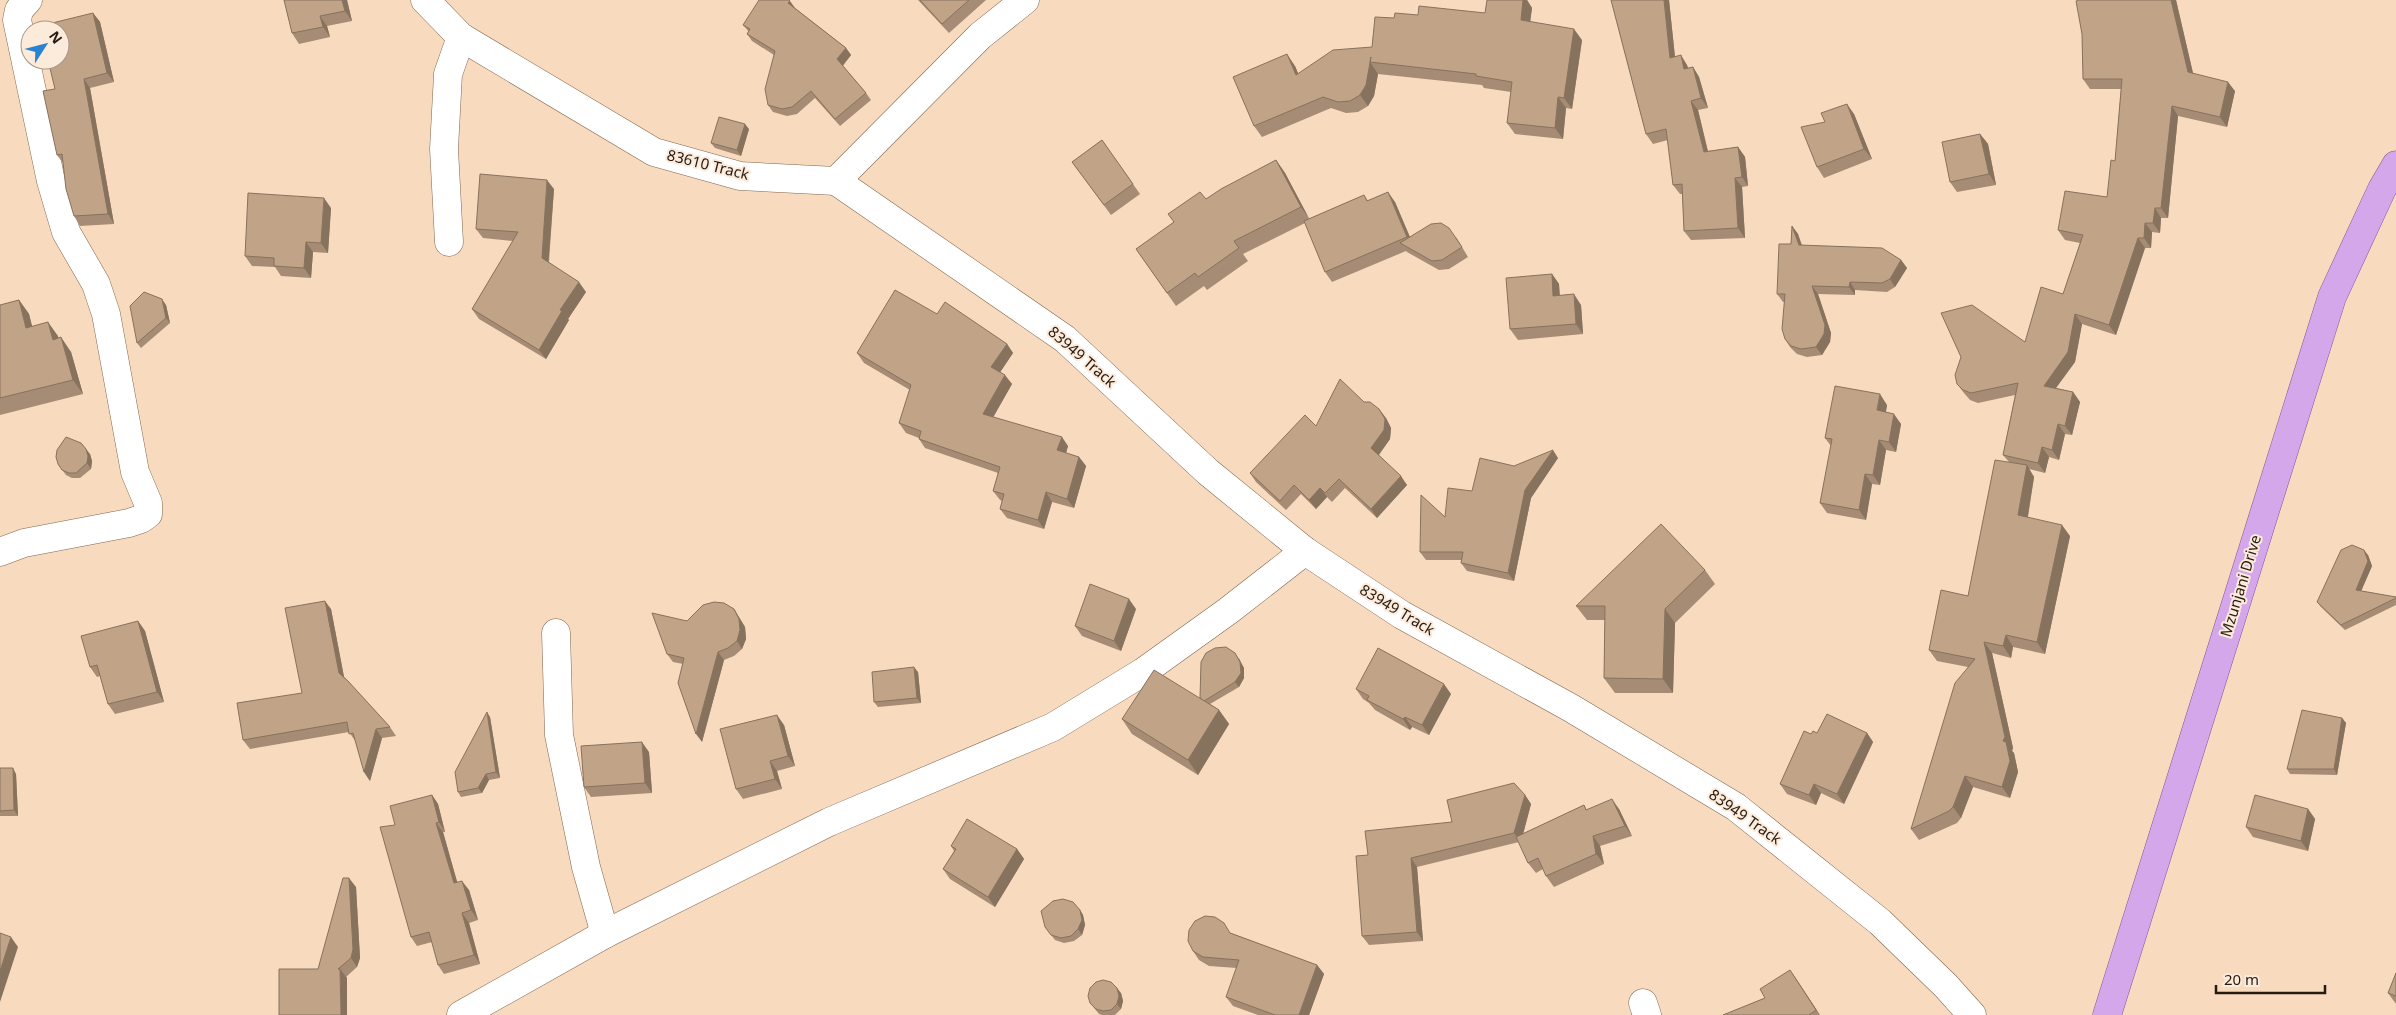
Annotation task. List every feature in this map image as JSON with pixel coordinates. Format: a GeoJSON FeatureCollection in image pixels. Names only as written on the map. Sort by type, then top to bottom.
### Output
{"type":"FeatureCollection","features":[{"type":"Feature","properties":{"kind":"main road","name":"Mzunjani Drive"},"geometry":{"type":"LineString","coordinates":[[2107,1015],[2332,297],[2382,189],[2396,165]]}},
{"type":"Feature","properties":{"kind":"street"},"geometry":{"type":"LineString","coordinates":[[0,552],[24,544],[129,523],[141,519],[148,514],[148,503],[135,472],[106,314],[96,284],[66,232],[51,181],[17,20],[19,10],[28,0]]}},
{"type":"Feature","properties":{"kind":"street","name":"83610 Track"},"geometry":{"type":"LineString","coordinates":[[425,0],[461,37],[654,152],[740,176],[836,181]]}},
{"type":"Feature","properties":{"kind":"street"},"geometry":{"type":"LineString","coordinates":[[836,181],[980,36],[1025,0]]}},
{"type":"Feature","properties":{"kind":"street"},"geometry":{"type":"LineString","coordinates":[[449,242],[444,149],[448,74],[461,37]]}},
{"type":"Feature","properties":{"kind":"street","name":"83949 Track"},"geometry":{"type":"LineString","coordinates":[[836,181],[1065,339],[1208,472],[1304,551],[1402,615],[1571,708],[1736,807],[1880,922],[1946,986],[1972,1015]]}},
{"type":"Feature","properties":{"kind":"street"},"geometry":{"type":"LineString","coordinates":[[460,1015],[605,934],[829,822],[1053,726],[1143,672],[1228,611],[1304,551]]}},
{"type":"Feature","properties":{"kind":"street"},"geometry":{"type":"LineString","coordinates":[[556,633],[559,735],[586,867],[605,934]]}},
{"type":"Feature","properties":{"kind":"building"},"geometry":{"type":"Polygon","coordinates":[[[284,0],[342,0],[345,11],[320,16],[323,27],[292,33],[284,0]]]}},
{"type":"Feature","properties":{"kind":"building"},"geometry":{"type":"Polygon","coordinates":[[[759,0],[789,0],[788,3],[846,48],[837,59],[866,93],[835,119],[811,91],[792,107],[782,109],[768,105],[765,89],[775,51],[747,34],[750,29],[743,25],[759,0]]]}},
{"type":"Feature","properties":{"kind":"building"},"geometry":{"type":"Polygon","coordinates":[[[920,0],[969,0],[942,24],[920,0]]]}},
{"type":"Feature","properties":{"kind":"building"},"geometry":{"type":"Polygon","coordinates":[[[1487,0],[1523,0],[1521,20],[1574,29],[1564,98],[1558,97],[1555,128],[1507,123],[1512,82],[1476,76],[1476,74],[1370,62],[1366,85],[1360,95],[1350,101],[1338,102],[1323,97],[1254,126],[1233,77],[1287,54],[1296,75],[1333,50],[1372,47],[1375,17],[1394,18],[1395,13],[1418,15],[1419,6],[1485,13],[1487,0]]]}},
{"type":"Feature","properties":{"kind":"building"},"geometry":{"type":"Polygon","coordinates":[[[1611,0],[1664,0],[1670,58],[1681,55],[1684,69],[1693,67],[1701,98],[1691,101],[1704,152],[1738,147],[1742,177],[1735,178],[1738,228],[1684,231],[1682,184],[1673,185],[1666,129],[1646,134],[1611,0]]]}},
{"type":"Feature","properties":{"kind":"building"},"geometry":{"type":"Polygon","coordinates":[[[2171,0],[2188,72],[2228,82],[2220,117],[2172,106],[2161,208],[2155,208],[2153,223],[2145,223],[2144,238],[2138,238],[2109,325],[2075,314],[2068,352],[2044,386],[2073,392],[2065,426],[2058,424],[2052,450],[2042,447],[2038,463],[2003,455],[2018,383],[1971,393],[1963,390],[1957,384],[1955,375],[1961,357],[1941,313],[1972,305],[2025,342],[2041,287],[2063,294],[2083,235],[2058,230],[2065,191],[2107,197],[2111,160],[2115,161],[2122,79],[2083,79],[2082,34],[2076,1],[2171,0]]]}},
{"type":"Feature","properties":{"kind":"building"},"geometry":{"type":"Polygon","coordinates":[[[93,13],[107,73],[84,79],[108,214],[74,216],[66,189],[62,154],[57,155],[43,91],[55,89],[50,70],[70,70],[70,20],[64,20],[93,13]]]}},
{"type":"Feature","properties":{"kind":"building"},"geometry":{"type":"Polygon","coordinates":[[[1847,104],[1864,149],[1817,167],[1801,127],[1825,122],[1821,113],[1847,104]]]}},
{"type":"Feature","properties":{"kind":"building"},"geometry":{"type":"Polygon","coordinates":[[[719,117],[745,124],[737,150],[711,143],[719,117]]]}},
{"type":"Feature","properties":{"kind":"building"},"geometry":{"type":"Polygon","coordinates":[[[1980,134],[1989,174],[1950,182],[1942,142],[1980,134]]]}},
{"type":"Feature","properties":{"kind":"building"},"geometry":{"type":"Polygon","coordinates":[[[1102,140],[1133,184],[1104,205],[1072,162],[1102,140]]]}},
{"type":"Feature","properties":{"kind":"building"},"geometry":{"type":"Polygon","coordinates":[[[1276,160],[1301,207],[1234,241],[1239,248],[1198,277],[1195,273],[1167,293],[1136,249],[1174,222],[1168,214],[1200,192],[1206,199],[1276,160]]]}},
{"type":"Feature","properties":{"kind":"building"},"geometry":{"type":"Polygon","coordinates":[[[480,174],[547,180],[542,258],[579,282],[560,310],[562,311],[539,350],[472,309],[518,232],[476,229],[480,174]]]}},
{"type":"Feature","properties":{"kind":"building"},"geometry":{"type":"Polygon","coordinates":[[[1388,192],[1407,237],[1325,272],[1304,221],[1364,195],[1367,201],[1388,192]]]}},
{"type":"Feature","properties":{"kind":"building"},"geometry":{"type":"Polygon","coordinates":[[[248,193],[324,198],[321,243],[306,242],[304,268],[274,266],[274,258],[245,256],[248,193]]]}},
{"type":"Feature","properties":{"kind":"building"},"geometry":{"type":"Polygon","coordinates":[[[1441,223],[1449,228],[1462,247],[1442,260],[1432,261],[1400,243],[1431,224],[1441,223]]]}},
{"type":"Feature","properties":{"kind":"building"},"geometry":{"type":"Polygon","coordinates":[[[1792,226],[1799,245],[1882,248],[1901,260],[1890,279],[1882,283],[1850,282],[1849,287],[1812,286],[1825,325],[1824,334],[1816,347],[1801,349],[1791,346],[1785,339],[1782,329],[1785,294],[1777,294],[1779,244],[1791,244],[1792,226]]]}},
{"type":"Feature","properties":{"kind":"building"},"geometry":{"type":"Polygon","coordinates":[[[1552,274],[1553,296],[1574,294],[1576,324],[1510,329],[1506,278],[1552,274]]]}},
{"type":"Feature","properties":{"kind":"building"},"geometry":{"type":"Polygon","coordinates":[[[895,290],[937,314],[945,302],[1007,344],[991,367],[1005,375],[983,414],[1062,437],[1057,450],[1079,457],[1067,499],[1046,492],[1038,520],[1000,509],[1004,494],[993,491],[1000,467],[919,439],[921,431],[899,423],[911,385],[857,353],[895,290]]]}},
{"type":"Feature","properties":{"kind":"building"},"geometry":{"type":"Polygon","coordinates":[[[144,292],[162,299],[166,318],[137,343],[130,306],[144,292]]]}},
{"type":"Feature","properties":{"kind":"building"},"geometry":{"type":"Polygon","coordinates":[[[19,300],[26,328],[48,322],[53,340],[61,337],[73,380],[0,398],[0,305],[19,300]]]}},
{"type":"Feature","properties":{"kind":"building"},"geometry":{"type":"Polygon","coordinates":[[[1340,379],[1364,402],[1370,402],[1379,409],[1385,419],[1384,430],[1371,448],[1401,476],[1371,509],[1339,479],[1325,493],[1320,488],[1309,500],[1294,485],[1280,501],[1250,473],[1305,415],[1316,426],[1340,379]]]}},
{"type":"Feature","properties":{"kind":"building"},"geometry":{"type":"Polygon","coordinates":[[[1835,386],[1880,394],[1877,410],[1894,414],[1889,442],[1879,440],[1873,475],[1865,474],[1859,510],[1820,503],[1832,439],[1825,438],[1835,386]]]}},
{"type":"Feature","properties":{"kind":"building"},"geometry":{"type":"Polygon","coordinates":[[[66,437],[81,443],[86,449],[88,456],[87,463],[76,473],[62,470],[56,457],[57,450],[66,437]]]}},
{"type":"Feature","properties":{"kind":"building"},"geometry":{"type":"Polygon","coordinates":[[[1553,450],[1525,490],[1508,573],[1461,563],[1463,552],[1420,552],[1421,495],[1445,517],[1448,488],[1472,491],[1480,458],[1514,466],[1553,450]]]}},
{"type":"Feature","properties":{"kind":"building"},"geometry":{"type":"Polygon","coordinates":[[[1995,460],[2027,465],[2018,515],[2062,525],[2037,642],[2006,635],[2003,646],[1984,642],[2005,737],[2003,741],[2006,742],[2010,761],[2002,787],[1965,776],[1953,807],[1949,811],[1911,829],[1955,683],[1975,659],[1929,650],[1941,590],[1968,596],[1995,460]]]}},
{"type":"Feature","properties":{"kind":"building"},"geometry":{"type":"Polygon","coordinates":[[[1661,524],[1705,570],[1665,609],[1663,679],[1604,678],[1605,606],[1576,606],[1661,524]]]}},
{"type":"Feature","properties":{"kind":"building"},"geometry":{"type":"Polygon","coordinates":[[[2352,545],[2364,550],[2368,561],[2356,590],[2396,598],[2341,625],[2317,602],[2341,550],[2352,545]]]}},
{"type":"Feature","properties":{"kind":"building"},"geometry":{"type":"Polygon","coordinates":[[[1090,584],[1129,599],[1114,641],[1075,626],[1090,584]]]}},
{"type":"Feature","properties":{"kind":"building"},"geometry":{"type":"Polygon","coordinates":[[[325,601],[339,673],[390,727],[376,729],[364,772],[353,733],[349,734],[347,722],[243,740],[237,703],[302,693],[285,608],[325,601]]]}},
{"type":"Feature","properties":{"kind":"building"},"geometry":{"type":"Polygon","coordinates":[[[714,602],[724,603],[734,609],[739,619],[740,630],[737,641],[728,648],[718,652],[696,734],[678,683],[684,658],[667,654],[652,613],[687,621],[703,605],[714,602]]]}},
{"type":"Feature","properties":{"kind":"building"},"geometry":{"type":"Polygon","coordinates":[[[138,621],[157,692],[108,704],[97,665],[90,667],[81,636],[138,621]]]}},
{"type":"Feature","properties":{"kind":"building"},"geometry":{"type":"Polygon","coordinates":[[[1226,647],[1235,653],[1240,662],[1241,673],[1235,682],[1204,701],[1200,698],[1201,662],[1206,653],[1215,648],[1226,647]]]}},
{"type":"Feature","properties":{"kind":"building"},"geometry":{"type":"Polygon","coordinates":[[[1378,648],[1444,684],[1422,725],[1405,717],[1403,719],[1367,700],[1369,696],[1356,689],[1378,648]]]}},
{"type":"Feature","properties":{"kind":"building"},"geometry":{"type":"Polygon","coordinates":[[[914,667],[917,698],[874,702],[872,672],[914,667]]]}},
{"type":"Feature","properties":{"kind":"building"},"geometry":{"type":"Polygon","coordinates":[[[1154,670],[1219,710],[1188,760],[1122,719],[1154,670]]]}},
{"type":"Feature","properties":{"kind":"building"},"geometry":{"type":"Polygon","coordinates":[[[2302,710],[2342,718],[2334,769],[2287,769],[2302,710]]]}},
{"type":"Feature","properties":{"kind":"building"},"geometry":{"type":"Polygon","coordinates":[[[487,712],[496,772],[486,774],[478,788],[458,792],[455,772],[487,712]]]}},
{"type":"Feature","properties":{"kind":"building"},"geometry":{"type":"Polygon","coordinates":[[[1827,714],[1867,733],[1837,794],[1814,784],[1809,795],[1780,784],[1804,731],[1811,734],[1813,731],[1817,733],[1827,714]]]}},
{"type":"Feature","properties":{"kind":"building"},"geometry":{"type":"Polygon","coordinates":[[[777,715],[788,756],[770,761],[775,779],[736,789],[720,729],[777,715]]]}},
{"type":"Feature","properties":{"kind":"building"},"geometry":{"type":"Polygon","coordinates":[[[642,742],[645,783],[584,787],[581,746],[642,742]]]}},
{"type":"Feature","properties":{"kind":"building"},"geometry":{"type":"Polygon","coordinates":[[[0,768],[13,768],[14,810],[0,811],[0,768]]]}},
{"type":"Feature","properties":{"kind":"building"},"geometry":{"type":"Polygon","coordinates":[[[1514,783],[1525,795],[1514,833],[1411,858],[1417,932],[1362,936],[1356,856],[1368,855],[1365,831],[1452,822],[1447,800],[1514,783]]]}},
{"type":"Feature","properties":{"kind":"building"},"geometry":{"type":"Polygon","coordinates":[[[432,795],[439,822],[436,823],[454,883],[462,881],[471,910],[462,913],[474,955],[438,965],[429,932],[411,937],[380,827],[395,825],[390,806],[432,795]]]}},
{"type":"Feature","properties":{"kind":"building"},"geometry":{"type":"Polygon","coordinates":[[[2255,795],[2308,809],[2301,841],[2246,827],[2255,795]]]}},
{"type":"Feature","properties":{"kind":"building"},"geometry":{"type":"Polygon","coordinates":[[[1612,799],[1625,826],[1593,836],[1596,854],[1546,876],[1538,858],[1528,863],[1516,837],[1584,805],[1586,810],[1612,799]]]}},
{"type":"Feature","properties":{"kind":"building"},"geometry":{"type":"Polygon","coordinates":[[[967,819],[1017,849],[988,897],[943,869],[956,849],[951,846],[967,819]]]}},
{"type":"Feature","properties":{"kind":"building"},"geometry":{"type":"Polygon","coordinates":[[[343,878],[349,878],[353,949],[351,958],[338,969],[340,969],[341,1015],[279,1015],[279,969],[318,969],[343,878]]]}},
{"type":"Feature","properties":{"kind":"building"},"geometry":{"type":"Polygon","coordinates":[[[1063,899],[1073,902],[1080,910],[1082,920],[1078,929],[1071,936],[1061,938],[1051,935],[1045,927],[1041,911],[1053,901],[1063,899]]]}},
{"type":"Feature","properties":{"kind":"building"},"geometry":{"type":"Polygon","coordinates":[[[1205,916],[1215,917],[1224,923],[1230,933],[1317,965],[1299,1015],[1275,1015],[1226,997],[1239,960],[1203,957],[1193,951],[1188,941],[1189,930],[1195,921],[1205,916]]]}},
{"type":"Feature","properties":{"kind":"building"},"geometry":{"type":"Polygon","coordinates":[[[0,933],[11,937],[0,971],[0,933]]]}},
{"type":"Feature","properties":{"kind":"building"},"geometry":{"type":"Polygon","coordinates":[[[1790,970],[1816,1010],[1809,1015],[1723,1015],[1765,998],[1760,989],[1790,970]]]}},
{"type":"Feature","properties":{"kind":"building"},"geometry":{"type":"Polygon","coordinates":[[[2396,973],[2396,996],[2388,993],[2396,973]]]}},
{"type":"Feature","properties":{"kind":"building"},"geometry":{"type":"Polygon","coordinates":[[[1103,980],[1111,982],[1117,988],[1119,996],[1117,1004],[1111,1010],[1103,1011],[1096,1009],[1090,1003],[1088,996],[1090,988],[1096,982],[1103,980]]]}}]}
